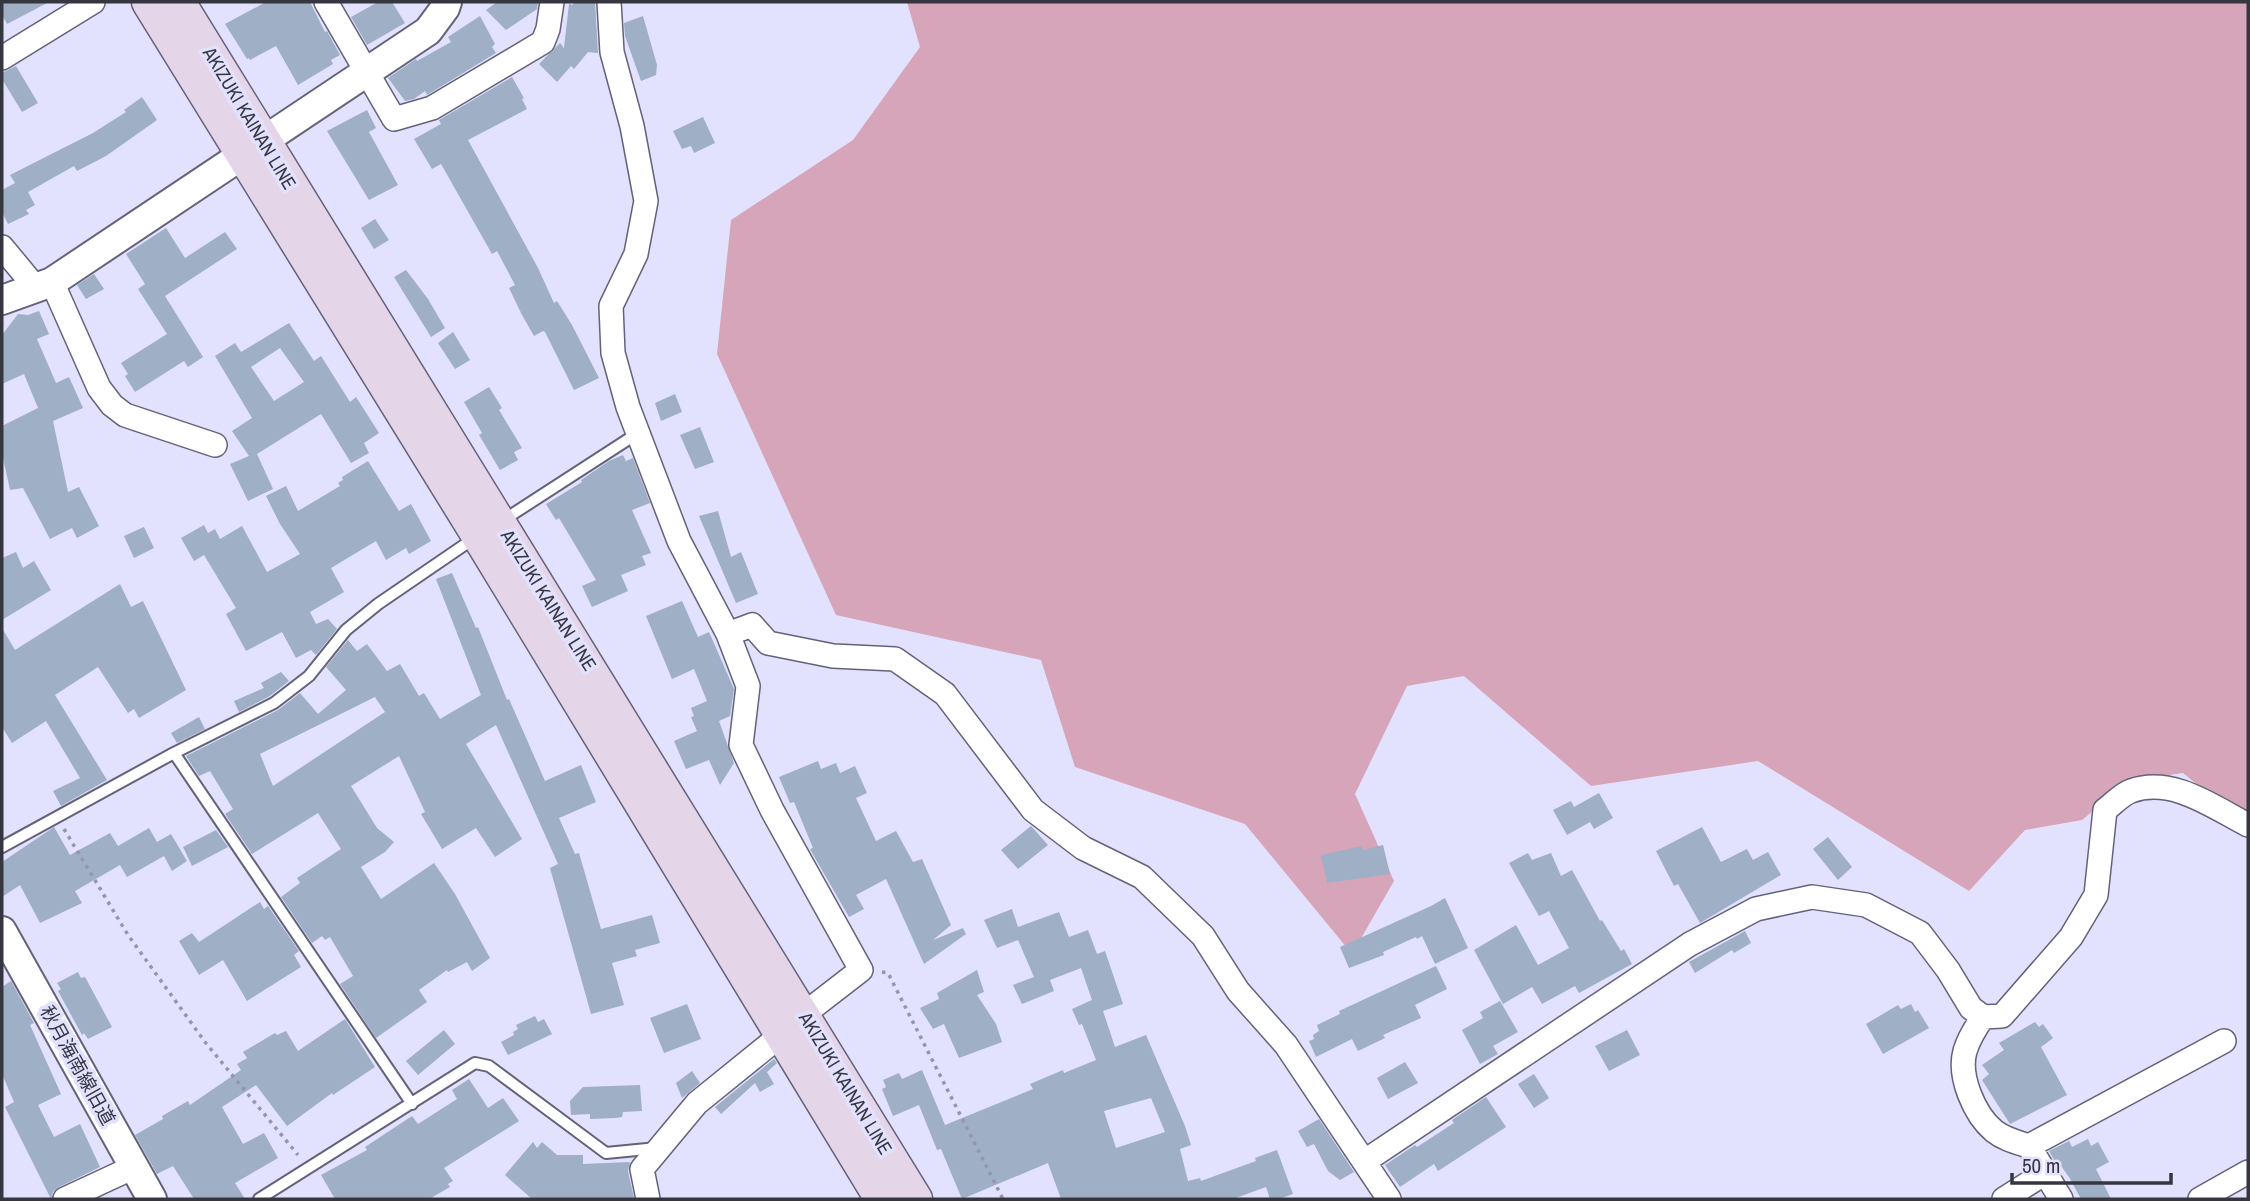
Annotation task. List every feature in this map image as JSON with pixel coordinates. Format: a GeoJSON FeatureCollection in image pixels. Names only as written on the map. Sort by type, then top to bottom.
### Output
{"type":"FeatureCollection","features":[{"type":"Feature","properties":{"kind":"main road","name":"AKIZUKI KAINAN LINE"},"geometry":{"type":"LineString","coordinates":[[148,2],[252,148],[489,529],[804,1014],[916,1199]]}},
{"type":"Feature","properties":{"kind":"main road","name":"AKIZUKI KAINAN LINE"},"geometry":{"type":"LineString","coordinates":[[179,2],[252,148]]}},
{"type":"Feature","properties":{"kind":"main road","name":"AKIZUKI KAINAN LINE"},"geometry":{"type":"LineString","coordinates":[[489,529],[781,1035],[881,1199]]}},
{"type":"Feature","properties":{"kind":"street"},"geometry":{"type":"LineString","coordinates":[[2,58],[93,2]]}},
{"type":"Feature","properties":{"kind":"street"},"geometry":{"type":"LineString","coordinates":[[326,2],[394,119],[432,108],[543,42],[552,2]]}},
{"type":"Feature","properties":{"kind":"street"},"geometry":{"type":"LineString","coordinates":[[2,300],[44,285],[367,72],[428,31],[447,2]]}},
{"type":"Feature","properties":{"kind":"street"},"geometry":{"type":"LineString","coordinates":[[609,2],[612,52],[632,126],[646,201],[636,254],[611,306],[613,353],[628,407],[679,541],[728,634],[748,686],[741,745],[772,810],[861,970],[697,1103],[642,1169],[648,1199]]}},
{"type":"Feature","properties":{"kind":"street"},"geometry":{"type":"LineString","coordinates":[[2,247],[44,285],[99,388],[112,405],[125,415],[215,444]]}},
{"type":"Feature","properties":{"kind":"street"},"geometry":{"type":"LineString","coordinates":[[728,634],[752,625],[768,643],[833,656],[895,659],[944,694],[1033,810],[1083,848],[1142,877],[1203,936],[1238,990],[1286,1045],[1389,1199]]}},
{"type":"Feature","properties":{"kind":"street"},"geometry":{"type":"LineString","coordinates":[[1365,1161],[1690,944],[1756,909],[1812,897],[1866,905],[1920,933],[1948,970],[1971,1008],[1983,1017],[2002,1016],[2071,937],[2096,895],[2105,810],[2129,791],[2155,786],[2187,793],[2248,825]]}},
{"type":"Feature","properties":{"kind":"street","name":"秋月海南線旧道"},"geometry":{"type":"LineString","coordinates":[[2,931],[152,1199]]}},
{"type":"Feature","properties":{"kind":"street"},"geometry":{"type":"LineString","coordinates":[[1983,1017],[1964,1053],[1970,1094],[1979,1113],[1992,1130],[2008,1140],[2029,1146],[2061,1199]]}},
{"type":"Feature","properties":{"kind":"street"},"geometry":{"type":"LineString","coordinates":[[2029,1146],[2224,1041]]}},
{"type":"Feature","properties":{"kind":"street"},"geometry":{"type":"LineString","coordinates":[[65,1199],[134,1167]]}},
{"type":"Feature","properties":{"kind":"street"},"geometry":{"type":"LineString","coordinates":[[2200,1199],[2248,1172]]}},
{"type":"Feature","properties":{"kind":"street"},"geometry":{"type":"LineString","coordinates":[[2004,1199],[2045,1173]]}},
{"type":"Feature","properties":{"kind":"lane"},"geometry":{"type":"LineString","coordinates":[[2,847],[174,753],[274,703],[309,676],[346,630],[378,604],[639,433]]}},
{"type":"Feature","properties":{"kind":"lane"},"geometry":{"type":"LineString","coordinates":[[174,753],[412,1104]]}},
{"type":"Feature","properties":{"kind":"lane"},"geometry":{"type":"LineString","coordinates":[[259,1199],[475,1063],[489,1066],[606,1153],[660,1147]]}},
{"type":"Feature","properties":{"kind":"path"},"geometry":{"type":"LineString","coordinates":[[57,817],[128,935],[205,1042],[309,1167]]}},
{"type":"Feature","properties":{"kind":"path"},"geometry":{"type":"LineString","coordinates":[[861,970],[888,973],[1003,1199]]}},
{"type":"Feature","properties":{"kind":"shaded area"},"geometry":{"type":"Polygon","coordinates":[[[907,2],[2248,2],[2248,826],[2183,773],[2129,781],[2082,820],[2025,830],[1969,891],[1758,761],[1591,786],[1464,676],[1407,686],[1355,794],[1394,881],[1352,954],[1245,824],[1075,767],[1041,660],[836,615],[717,354],[731,220],[853,140],[920,47],[907,2]]]}},
{"type":"Feature","properties":{"kind":"building"},"geometry":{"type":"Polygon","coordinates":[[[2,2],[49,2],[7,24],[2,15],[2,2]]]}},
{"type":"Feature","properties":{"kind":"building"},"geometry":{"type":"Polygon","coordinates":[[[266,2],[310,2],[340,55],[331,60],[333,64],[298,85],[276,46],[250,60],[247,59],[225,24],[266,2]]]}},
{"type":"Feature","properties":{"kind":"building"},"geometry":{"type":"Polygon","coordinates":[[[378,2],[392,2],[405,23],[367,45],[351,17],[378,2]]]}},
{"type":"Feature","properties":{"kind":"building"},"geometry":{"type":"Polygon","coordinates":[[[497,2],[538,2],[537,9],[506,30],[486,10],[497,2]]]}},
{"type":"Feature","properties":{"kind":"building"},"geometry":{"type":"Polygon","coordinates":[[[573,2],[595,2],[598,53],[588,52],[574,69],[571,66],[557,82],[539,64],[560,43],[564,48],[569,4],[573,5],[573,2]]]}},
{"type":"Feature","properties":{"kind":"building"},"geometry":{"type":"Polygon","coordinates":[[[480,16],[495,44],[492,47],[496,53],[427,95],[425,91],[414,99],[405,101],[388,78],[416,59],[417,61],[451,42],[448,37],[480,16]]]}},
{"type":"Feature","properties":{"kind":"building"},"geometry":{"type":"Polygon","coordinates":[[[643,16],[657,65],[656,75],[641,81],[625,36],[624,23],[643,16]]]}},
{"type":"Feature","properties":{"kind":"building"},"geometry":{"type":"Polygon","coordinates":[[[16,66],[38,103],[22,112],[2,79],[2,73],[16,66]]]}},
{"type":"Feature","properties":{"kind":"building"},"geometry":{"type":"Polygon","coordinates":[[[512,77],[527,109],[468,140],[538,268],[554,303],[557,301],[572,325],[599,378],[574,390],[545,332],[534,336],[522,315],[509,288],[515,285],[497,251],[492,254],[441,164],[432,169],[414,139],[441,124],[439,120],[512,77]]]}},
{"type":"Feature","properties":{"kind":"building"},"geometry":{"type":"Polygon","coordinates":[[[142,97],[157,120],[106,156],[77,171],[74,166],[28,192],[35,205],[26,210],[29,214],[8,224],[2,212],[2,190],[15,183],[10,175],[93,133],[126,112],[124,110],[142,97]]]}},
{"type":"Feature","properties":{"kind":"building"},"geometry":{"type":"Polygon","coordinates":[[[367,110],[376,128],[369,132],[398,185],[369,200],[327,131],[367,110]]]}},
{"type":"Feature","properties":{"kind":"building"},"geometry":{"type":"Polygon","coordinates":[[[703,117],[715,143],[694,153],[691,146],[682,149],[673,131],[703,117]]]}},
{"type":"Feature","properties":{"kind":"building"},"geometry":{"type":"Polygon","coordinates":[[[375,219],[389,240],[374,249],[361,228],[375,219]]]}},
{"type":"Feature","properties":{"kind":"building"},"geometry":{"type":"Polygon","coordinates":[[[166,228],[185,258],[225,232],[237,249],[165,296],[203,357],[188,367],[184,361],[135,392],[121,363],[167,334],[138,289],[145,284],[126,254],[166,228]]]}},
{"type":"Feature","properties":{"kind":"building"},"geometry":{"type":"Polygon","coordinates":[[[406,270],[445,328],[431,337],[394,277],[406,270]]]}},
{"type":"Feature","properties":{"kind":"building"},"geometry":{"type":"Polygon","coordinates":[[[94,274],[104,289],[86,299],[77,285],[94,274]]]}},
{"type":"Feature","properties":{"kind":"building"},"geometry":{"type":"Polygon","coordinates":[[[39,311],[49,334],[37,339],[56,383],[69,377],[83,408],[53,421],[68,492],[79,487],[99,526],[77,538],[72,528],[50,539],[23,488],[10,490],[2,453],[2,426],[38,408],[24,374],[2,384],[2,335],[18,314],[28,315],[39,311]]]}},
{"type":"Feature","properties":{"kind":"building"},"geometry":{"type":"Polygon","coordinates":[[[289,323],[314,361],[321,356],[350,402],[356,397],[379,433],[364,443],[369,453],[351,463],[321,414],[257,454],[273,489],[248,501],[230,464],[249,456],[232,431],[252,418],[215,356],[235,343],[241,352],[289,323]],[[280,348],[251,367],[274,401],[304,382],[280,348]]]}},
{"type":"Feature","properties":{"kind":"building"},"geometry":{"type":"Polygon","coordinates":[[[453,332],[470,360],[455,369],[438,343],[453,332]]]}},
{"type":"Feature","properties":{"kind":"building"},"geometry":{"type":"Polygon","coordinates":[[[489,387],[502,408],[499,410],[522,448],[514,452],[518,460],[500,470],[479,435],[482,433],[464,402],[489,387]]]}},
{"type":"Feature","properties":{"kind":"building"},"geometry":{"type":"Polygon","coordinates":[[[675,394],[682,412],[661,421],[655,403],[675,394]]]}},
{"type":"Feature","properties":{"kind":"building"},"geometry":{"type":"Polygon","coordinates":[[[700,427],[714,462],[695,469],[680,435],[700,427]]]}},
{"type":"Feature","properties":{"kind":"building"},"geometry":{"type":"Polygon","coordinates":[[[623,455],[626,461],[633,458],[650,503],[632,510],[651,553],[642,556],[646,565],[621,575],[628,591],[592,607],[582,586],[596,580],[559,518],[556,520],[546,504],[582,482],[581,480],[609,461],[623,455]]]}},
{"type":"Feature","properties":{"kind":"building"},"geometry":{"type":"Polygon","coordinates":[[[368,461],[399,511],[411,504],[431,541],[409,554],[406,548],[386,560],[376,541],[331,568],[344,592],[310,612],[316,624],[328,619],[337,629],[316,655],[311,650],[296,658],[282,632],[246,651],[226,614],[236,608],[204,555],[194,561],[181,538],[204,525],[208,533],[215,529],[220,539],[242,526],[267,572],[300,554],[266,496],[286,486],[298,511],[340,486],[338,483],[343,480],[342,477],[368,461]]]}},
{"type":"Feature","properties":{"kind":"building"},"geometry":{"type":"Polygon","coordinates":[[[718,511],[731,557],[741,552],[758,594],[736,603],[699,516],[718,511]]]}},
{"type":"Feature","properties":{"kind":"building"},"geometry":{"type":"Polygon","coordinates":[[[144,527],[154,548],[134,558],[124,536],[144,527]]]}},
{"type":"Feature","properties":{"kind":"building"},"geometry":{"type":"Polygon","coordinates":[[[16,552],[23,568],[34,561],[51,590],[2,620],[2,558],[16,552]]]}},
{"type":"Feature","properties":{"kind":"building"},"geometry":{"type":"Polygon","coordinates":[[[452,573],[545,781],[581,765],[596,802],[559,818],[575,854],[579,853],[601,929],[652,915],[660,943],[635,950],[637,956],[612,963],[624,1005],[591,1014],[550,868],[558,864],[496,725],[466,744],[522,839],[495,857],[476,828],[442,849],[421,814],[425,812],[399,756],[351,786],[377,828],[394,842],[385,852],[361,867],[381,899],[434,863],[455,894],[490,958],[472,971],[467,962],[448,972],[447,970],[419,990],[427,1002],[376,1038],[340,984],[353,976],[330,937],[325,940],[322,936],[312,943],[281,897],[300,883],[297,878],[341,849],[318,813],[252,854],[225,814],[233,809],[210,771],[199,776],[186,756],[278,710],[300,693],[318,714],[346,690],[326,667],[348,640],[357,651],[367,644],[387,671],[400,664],[419,696],[424,693],[440,719],[481,695],[436,579],[452,573]],[[375,697],[260,754],[273,786],[385,712],[375,697]]]}},
{"type":"Feature","properties":{"kind":"building"},"geometry":{"type":"Polygon","coordinates":[[[120,584],[131,607],[143,601],[186,690],[139,718],[134,709],[128,713],[98,667],[55,695],[107,780],[61,806],[53,791],[80,778],[46,721],[12,743],[2,727],[2,628],[15,650],[120,584]]]}},
{"type":"Feature","properties":{"kind":"building"},"geometry":{"type":"Polygon","coordinates":[[[682,601],[698,637],[709,632],[734,689],[730,716],[719,721],[734,763],[720,785],[709,760],[686,769],[674,741],[697,731],[691,717],[694,716],[691,708],[707,701],[694,669],[672,679],[646,616],[682,601]]]}},
{"type":"Feature","properties":{"kind":"building"},"geometry":{"type":"Polygon","coordinates":[[[281,672],[289,681],[270,696],[239,712],[234,701],[264,688],[261,683],[281,672]]]}},
{"type":"Feature","properties":{"kind":"building"},"geometry":{"type":"Polygon","coordinates":[[[199,717],[205,729],[177,743],[171,733],[199,717]]]}},
{"type":"Feature","properties":{"kind":"building"},"geometry":{"type":"Polygon","coordinates":[[[818,761],[821,769],[836,763],[840,773],[855,766],[867,793],[856,798],[876,841],[896,831],[913,862],[922,859],[951,925],[933,940],[963,928],[966,934],[924,964],[886,879],[856,895],[864,909],[849,917],[810,849],[813,848],[794,802],[790,803],[779,777],[818,761]]]}},
{"type":"Feature","properties":{"kind":"building"},"geometry":{"type":"Polygon","coordinates":[[[1599,793],[1613,818],[1594,829],[1590,822],[1567,835],[1553,810],[1571,801],[1574,807],[1599,793]]]}},
{"type":"Feature","properties":{"kind":"building"},"geometry":{"type":"Polygon","coordinates":[[[1031,826],[1048,845],[1018,869],[1001,850],[1031,826]]]}},
{"type":"Feature","properties":{"kind":"building"},"geometry":{"type":"Polygon","coordinates":[[[54,827],[70,855],[110,833],[118,846],[149,828],[157,842],[171,834],[187,861],[172,871],[164,856],[127,877],[120,865],[75,891],[82,903],[40,923],[20,885],[2,897],[2,862],[54,827]]]}},
{"type":"Feature","properties":{"kind":"building"},"geometry":{"type":"Polygon","coordinates":[[[1702,827],[1721,862],[1747,849],[1753,860],[1768,852],[1781,875],[1700,923],[1678,884],[1674,886],[1656,851],[1702,827]]]}},
{"type":"Feature","properties":{"kind":"building"},"geometry":{"type":"Polygon","coordinates":[[[216,830],[228,847],[192,866],[183,847],[216,830]]]}},
{"type":"Feature","properties":{"kind":"building"},"geometry":{"type":"Polygon","coordinates":[[[1828,837],[1852,867],[1838,880],[1813,849],[1828,837]]]}},
{"type":"Feature","properties":{"kind":"building"},"geometry":{"type":"Polygon","coordinates":[[[1383,845],[1390,874],[1327,883],[1321,855],[1362,846],[1363,850],[1383,845]]]}},
{"type":"Feature","properties":{"kind":"building"},"geometry":{"type":"Polygon","coordinates":[[[1528,853],[1532,860],[1551,853],[1561,876],[1572,870],[1600,921],[1602,920],[1621,951],[1624,949],[1632,964],[1579,993],[1575,986],[1542,1004],[1532,987],[1503,1004],[1474,950],[1516,925],[1538,965],[1569,948],[1549,911],[1539,916],[1509,863],[1528,853]]]}},
{"type":"Feature","properties":{"kind":"building"},"geometry":{"type":"Polygon","coordinates":[[[1445,898],[1468,948],[1435,964],[1422,936],[1417,939],[1416,937],[1383,952],[1384,955],[1349,968],[1340,947],[1445,898]]]}},
{"type":"Feature","properties":{"kind":"building"},"geometry":{"type":"Polygon","coordinates":[[[260,902],[264,909],[268,906],[299,951],[294,955],[301,967],[247,1001],[223,960],[199,975],[179,941],[192,933],[199,942],[260,902]]]}},
{"type":"Feature","properties":{"kind":"building"},"geometry":{"type":"Polygon","coordinates":[[[1012,909],[1018,927],[1059,912],[1069,937],[1088,930],[1097,954],[1105,951],[1123,1004],[1103,1011],[1115,1047],[1146,1035],[1191,1145],[1180,1149],[1188,1181],[1200,1178],[1201,1181],[1256,1161],[1255,1158],[1277,1150],[1293,1194],[1270,1199],[1266,1187],[1233,1199],[1061,1199],[1048,1163],[962,1199],[941,1149],[937,1150],[919,1105],[893,1116],[882,1089],[886,1087],[883,1080],[899,1073],[902,1079],[922,1070],[945,1125],[1033,1089],[1030,1084],[1096,1060],[1082,1024],[1079,1025],[1072,1009],[1092,1000],[1081,968],[1050,980],[1054,991],[1022,1004],[1013,985],[1034,977],[1018,940],[997,948],[984,920],[1012,909]],[[1151,1098],[1104,1111],[1116,1148],[1165,1132],[1151,1098]]]}},
{"type":"Feature","properties":{"kind":"building"},"geometry":{"type":"Polygon","coordinates":[[[1745,931],[1751,943],[1734,953],[1732,950],[1695,973],[1689,962],[1745,931]]]}},
{"type":"Feature","properties":{"kind":"building"},"geometry":{"type":"Polygon","coordinates":[[[1436,966],[1447,989],[1415,1005],[1421,1018],[1383,1035],[1385,1038],[1358,1051],[1352,1039],[1316,1057],[1309,1041],[1314,1039],[1313,1035],[1319,1031],[1317,1025],[1340,1014],[1339,1011],[1436,966]]]}},
{"type":"Feature","properties":{"kind":"building"},"geometry":{"type":"Polygon","coordinates":[[[977,970],[984,992],[977,995],[996,1024],[1002,1042],[959,1058],[944,1024],[933,1029],[920,1008],[939,999],[937,993],[977,970]]]}},
{"type":"Feature","properties":{"kind":"building"},"geometry":{"type":"Polygon","coordinates":[[[78,972],[81,978],[85,977],[112,1027],[88,1039],[84,1033],[82,1035],[58,991],[61,989],[57,983],[78,972]]]}},
{"type":"Feature","properties":{"kind":"building"},"geometry":{"type":"Polygon","coordinates":[[[11,981],[34,1023],[30,1025],[61,1094],[38,1105],[54,1137],[80,1124],[100,1167],[59,1187],[53,1192],[51,1199],[5,1107],[14,1102],[2,1074],[2,987],[11,981]]]}},
{"type":"Feature","properties":{"kind":"building"},"geometry":{"type":"Polygon","coordinates":[[[1500,1001],[1518,1032],[1493,1046],[1498,1054],[1480,1064],[1462,1030],[1483,1018],[1480,1012],[1500,1001]]]}},
{"type":"Feature","properties":{"kind":"building"},"geometry":{"type":"Polygon","coordinates":[[[687,1004],[701,1039],[664,1053],[650,1018],[687,1004]]]}},
{"type":"Feature","properties":{"kind":"building"},"geometry":{"type":"Polygon","coordinates":[[[1911,1004],[1929,1028],[1883,1054],[1866,1024],[1898,1005],[1901,1009],[1911,1004]]]}},
{"type":"Feature","properties":{"kind":"building"},"geometry":{"type":"Polygon","coordinates":[[[535,1016],[538,1022],[544,1019],[552,1034],[508,1055],[501,1042],[514,1035],[513,1032],[518,1029],[516,1025],[535,1016]]]}},
{"type":"Feature","properties":{"kind":"building"},"geometry":{"type":"Polygon","coordinates":[[[345,1019],[375,1067],[333,1095],[332,1093],[287,1126],[256,1085],[222,1107],[243,1144],[264,1133],[278,1158],[235,1183],[245,1199],[194,1199],[173,1166],[157,1174],[135,1135],[188,1101],[190,1105],[241,1070],[237,1064],[247,1058],[243,1052],[275,1033],[277,1035],[286,1031],[298,1051],[345,1019]]]}},
{"type":"Feature","properties":{"kind":"building"},"geometry":{"type":"Polygon","coordinates":[[[2035,1022],[2039,1027],[2043,1024],[2053,1038],[2041,1047],[2067,1095],[2010,1124],[1982,1080],[1989,1074],[1982,1065],[2004,1050],[1999,1043],[2035,1022]]]}},
{"type":"Feature","properties":{"kind":"building"},"geometry":{"type":"Polygon","coordinates":[[[444,1030],[455,1044],[418,1075],[406,1061],[444,1030]]]}},
{"type":"Feature","properties":{"kind":"building"},"geometry":{"type":"Polygon","coordinates":[[[1627,1030],[1640,1055],[1609,1071],[1595,1046],[1627,1030]]]}},
{"type":"Feature","properties":{"kind":"building"},"geometry":{"type":"Polygon","coordinates":[[[774,1059],[777,1063],[767,1072],[774,1084],[760,1092],[755,1083],[721,1114],[715,1107],[774,1059]]]}},
{"type":"Feature","properties":{"kind":"building"},"geometry":{"type":"Polygon","coordinates":[[[1405,1062],[1418,1083],[1388,1099],[1377,1078],[1405,1062]]]}},
{"type":"Feature","properties":{"kind":"building"},"geometry":{"type":"Polygon","coordinates":[[[692,1071],[700,1083],[682,1098],[676,1083],[692,1071]]]}},
{"type":"Feature","properties":{"kind":"building"},"geometry":{"type":"Polygon","coordinates":[[[1534,1074],[1549,1098],[1534,1108],[1518,1084],[1534,1074]]]}},
{"type":"Feature","properties":{"kind":"building"},"geometry":{"type":"Polygon","coordinates":[[[469,1079],[488,1108],[503,1098],[519,1121],[444,1168],[453,1181],[448,1184],[450,1187],[429,1199],[335,1199],[321,1175],[367,1150],[365,1147],[412,1116],[418,1124],[457,1099],[452,1090],[469,1079]]]}},
{"type":"Feature","properties":{"kind":"building"},"geometry":{"type":"Polygon","coordinates":[[[640,1085],[642,1111],[623,1112],[622,1117],[615,1118],[590,1119],[590,1114],[571,1115],[570,1101],[583,1087],[640,1085]]]}},
{"type":"Feature","properties":{"kind":"building"},"geometry":{"type":"Polygon","coordinates":[[[1486,1097],[1506,1127],[1438,1171],[1434,1164],[1400,1187],[1385,1165],[1454,1123],[1452,1120],[1486,1097]]]}},
{"type":"Feature","properties":{"kind":"building"},"geometry":{"type":"Polygon","coordinates":[[[1319,1119],[1354,1172],[1340,1180],[1328,1171],[1314,1144],[1307,1147],[1298,1131],[1319,1119]]]}},
{"type":"Feature","properties":{"kind":"building"},"geometry":{"type":"Polygon","coordinates":[[[2088,1139],[2091,1146],[2098,1142],[2109,1162],[2096,1169],[2111,1199],[2081,1199],[2069,1177],[2061,1166],[2058,1167],[2049,1151],[2069,1141],[2072,1147],[2088,1139]]]}},
{"type":"Feature","properties":{"kind":"building"},"geometry":{"type":"Polygon","coordinates":[[[533,1142],[537,1148],[542,1142],[557,1155],[583,1155],[583,1164],[630,1162],[628,1171],[634,1198],[532,1199],[505,1175],[533,1142]]]}}]}
